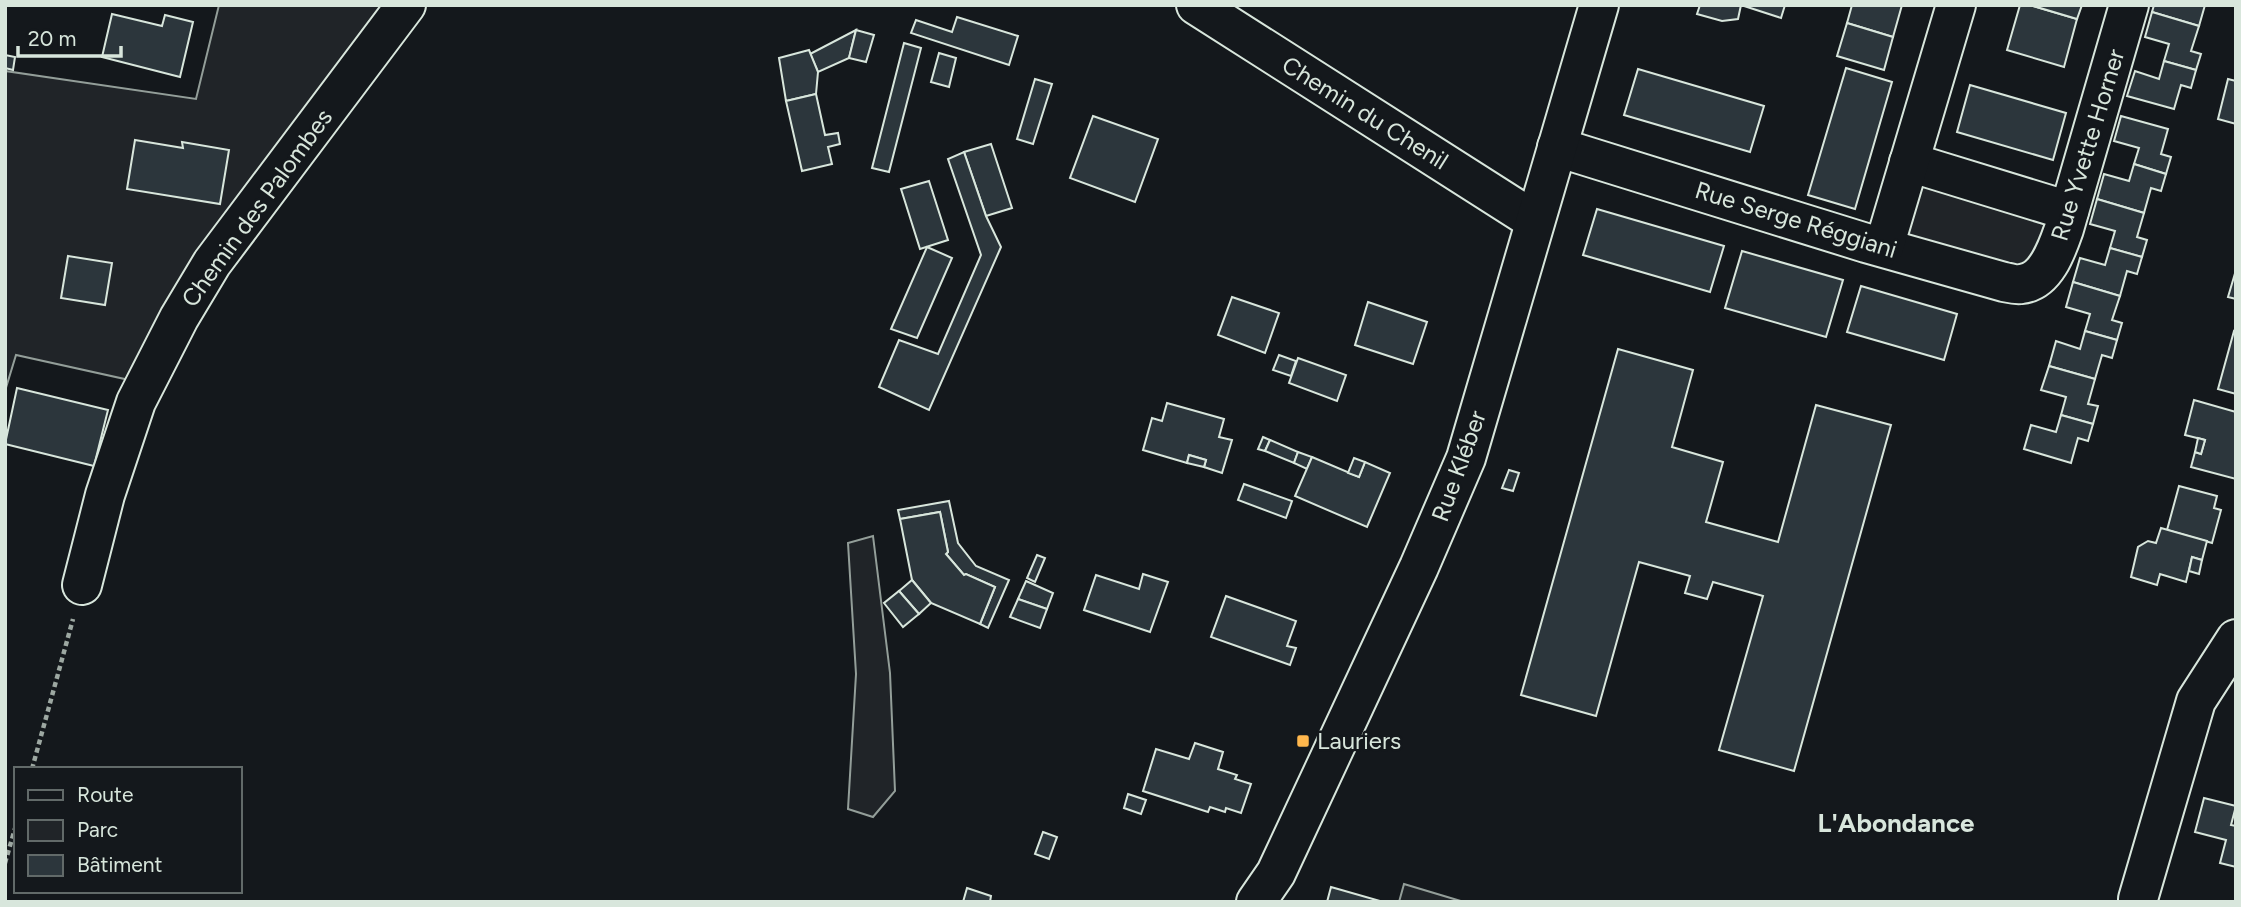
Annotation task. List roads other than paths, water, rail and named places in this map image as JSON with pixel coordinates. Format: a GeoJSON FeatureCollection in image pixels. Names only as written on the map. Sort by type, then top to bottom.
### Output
{"type":"FeatureCollection","features":[{"type":"Feature","properties":{"kind":"street","name":"Chemin des Palombes"},"geometry":{"type":"LineString","coordinates":[[82,584],[106,495],[136,402],[179,318],[212,263],[406,5]]}},
{"type":"Feature","properties":{"kind":"street","name":"Chemin du Chenil"},"geometry":{"type":"LineString","coordinates":[[1196,5],[1535,221]]}},
{"type":"Feature","properties":{"kind":"street","name":"Rue Kléber"},"geometry":{"type":"LineString","coordinates":[[1256,902],[1276,873],[1419,567],[1466,458],[1599,5]]}},
{"type":"Feature","properties":{"kind":"street"},"geometry":{"type":"LineString","coordinates":[[1884,247],[1956,5]]}},
{"type":"Feature","properties":{"kind":"street","name":"Rue Yvette Horner"},"geometry":{"type":"LineString","coordinates":[[2035,278],[2045,269],[2055,253],[2129,5]]}},
{"type":"Feature","properties":{"kind":"street","name":"Rue Serge Réggiani"},"geometry":{"type":"LineString","coordinates":[[1557,147],[2004,282],[2022,284],[2035,278]]}},
{"type":"Feature","properties":{"kind":"street"},"geometry":{"type":"LineString","coordinates":[[1909,162],[2069,211]]}},
{"type":"Feature","properties":{"kind":"street"},"geometry":{"type":"LineString","coordinates":[[2138,899],[2196,701],[2236,639]]}},
{"type":"Feature","properties":{"kind":"place","name":"Lauriers"},"geometry":{"type":"Point","coordinates":[1303,741]}},
{"type":"Feature","properties":{"kind":"district","name":"L'Abondance"},"geometry":{"type":"Point","coordinates":[1896,823]}}]}
